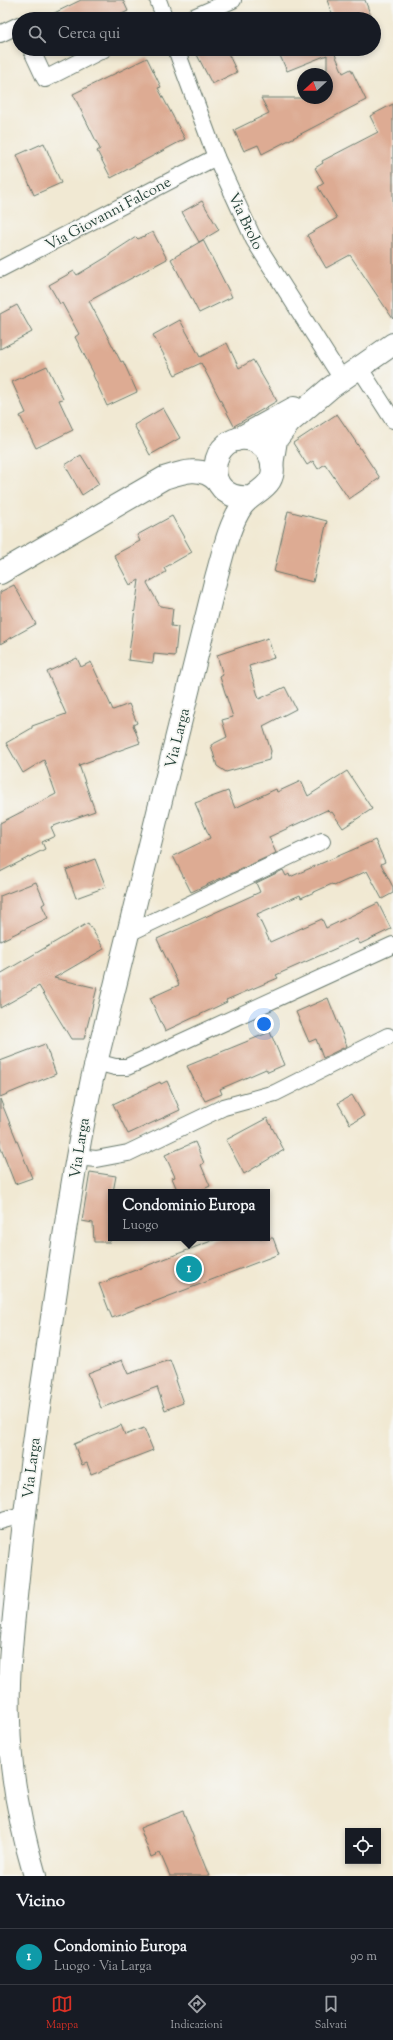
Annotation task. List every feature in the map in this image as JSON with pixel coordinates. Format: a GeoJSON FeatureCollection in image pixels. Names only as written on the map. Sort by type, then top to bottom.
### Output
{"type":"FeatureCollection","features":[{"type":"Feature","properties":{"kind":"street"},"geometry":{"type":"LineString","coordinates":[[158,0],[162,12]]}},
{"type":"Feature","properties":{"kind":"street"},"geometry":{"type":"LineString","coordinates":[[205,12],[233,0]]}},
{"type":"Feature","properties":{"kind":"street"},"geometry":{"type":"LineString","coordinates":[[0,34],[12,28]]}},
{"type":"Feature","properties":{"kind":"street"},"geometry":{"type":"LineString","coordinates":[[34,56],[45,79],[90,56]]}},
{"type":"Feature","properties":{"kind":"street","name":"Via Brolo"},"geometry":{"type":"LineString","coordinates":[[179,56],[216,157],[254,240],[336,384]]}},
{"type":"Feature","properties":{"kind":"street","name":"Via Giovanni Falcone"},"geometry":{"type":"LineString","coordinates":[[0,269],[216,157]]}},
{"type":"Feature","properties":{"kind":"street"},"geometry":{"type":"LineString","coordinates":[[158,481],[193,471],[210,474],[221,486],[236,496],[250,496],[262,490],[267,485],[272,472],[275,444],[279,434],[336,384],[393,344]]}},
{"type":"Feature","properties":{"kind":"street"},"geometry":{"type":"LineString","coordinates":[[359,367],[393,420]]}},
{"type":"Feature","properties":{"kind":"street"},"geometry":{"type":"LineString","coordinates":[[0,573],[158,481],[181,464],[231,443],[336,384]]}},
{"type":"Feature","properties":{"kind":"street"},"geometry":{"type":"LineString","coordinates":[[221,486],[214,470],[216,459],[231,443],[247,440],[258,443],[268,452],[272,465]]}},
{"type":"Feature","properties":{"kind":"street","name":"Via Larga"},"geometry":{"type":"LineString","coordinates":[[221,486],[229,514],[227,542]]}},
{"type":"Feature","properties":{"kind":"street","name":"Via Larga"},"geometry":{"type":"LineString","coordinates":[[35,1876],[21,1825],[12,1769],[8,1721],[12,1636],[34,1436],[77,1157],[96,1062],[216,578],[237,515],[250,496]]}},
{"type":"Feature","properties":{"kind":"street"},"geometry":{"type":"LineString","coordinates":[[127,934],[322,841]]}},
{"type":"Feature","properties":{"kind":"street"},"geometry":{"type":"LineString","coordinates":[[96,1062],[115,1067],[127,1067],[393,945]]}},
{"type":"Feature","properties":{"kind":"street"},"geometry":{"type":"LineString","coordinates":[[77,1157],[96,1159],[128,1153],[224,1107],[275,1093],[388,1036]]}},
{"type":"Feature","properties":{"kind":"street"},"geometry":{"type":"LineString","coordinates":[[0,1521],[25,1514]]}},
{"type":"Feature","properties":{"kind":"building"},"geometry":{"type":"Polygon","coordinates":[[[81,0],[123,0],[128,11],[126,12],[56,12],[81,0]]]}},
{"type":"Feature","properties":{"kind":"building"},"geometry":{"type":"Polygon","coordinates":[[[327,0],[365,0],[369,12],[331,12],[327,0]]]}},
{"type":"Feature","properties":{"kind":"building"},"geometry":{"type":"Polygon","coordinates":[[[198,56],[229,56],[237,72],[212,84],[198,56]]]}},
{"type":"Feature","properties":{"kind":"building"},"geometry":{"type":"Polygon","coordinates":[[[280,56],[324,56],[287,71],[280,56]]]}},
{"type":"Feature","properties":{"kind":"building"},"geometry":{"type":"Polygon","coordinates":[[[327,56],[336,56],[343,73],[351,69],[366,100],[262,154],[258,145],[244,151],[234,130],[269,113],[261,98],[297,98],[297,104],[333,104],[333,68],[327,68],[327,56]]]}},
{"type":"Feature","properties":{"kind":"building"},"geometry":{"type":"Polygon","coordinates":[[[147,58],[161,87],[158,88],[185,139],[111,178],[97,151],[100,149],[73,94],[147,58]]]}},
{"type":"Feature","properties":{"kind":"building"},"geometry":{"type":"Polygon","coordinates":[[[393,104],[393,319],[350,255],[326,268],[307,235],[337,218],[318,187],[324,183],[315,168],[323,163],[322,161],[378,132],[370,116],[393,104]]]}},
{"type":"Feature","properties":{"kind":"building"},"geometry":{"type":"Polygon","coordinates":[[[44,143],[61,183],[34,195],[17,155],[44,143]]]}},
{"type":"Feature","properties":{"kind":"building"},"geometry":{"type":"Polygon","coordinates":[[[202,201],[219,230],[199,242],[182,212],[202,201]]]}},
{"type":"Feature","properties":{"kind":"building"},"geometry":{"type":"Polygon","coordinates":[[[153,232],[167,259],[89,301],[121,362],[123,361],[137,392],[107,406],[93,375],[94,374],[75,337],[79,334],[62,303],[60,304],[49,285],[74,271],[77,275],[136,237],[138,239],[153,232]]]}},
{"type":"Feature","properties":{"kind":"building"},"geometry":{"type":"Polygon","coordinates":[[[203,240],[232,297],[199,313],[171,259],[203,240]]]}},
{"type":"Feature","properties":{"kind":"building"},"geometry":{"type":"Polygon","coordinates":[[[17,305],[32,332],[0,349],[0,314],[17,305]]]}},
{"type":"Feature","properties":{"kind":"building"},"geometry":{"type":"Polygon","coordinates":[[[180,320],[200,357],[227,343],[239,368],[253,360],[277,401],[234,426],[201,363],[175,375],[153,335],[180,320]]]}},
{"type":"Feature","properties":{"kind":"building"},"geometry":{"type":"Polygon","coordinates":[[[47,366],[63,399],[59,400],[73,430],[36,448],[20,416],[26,413],[12,382],[47,366]]]}},
{"type":"Feature","properties":{"kind":"building"},"geometry":{"type":"Polygon","coordinates":[[[163,408],[180,438],[150,455],[134,425],[163,408]]]}},
{"type":"Feature","properties":{"kind":"building"},"geometry":{"type":"Polygon","coordinates":[[[337,414],[380,478],[349,499],[325,464],[318,469],[313,461],[307,465],[293,443],[337,414]]]}},
{"type":"Feature","properties":{"kind":"building"},"geometry":{"type":"Polygon","coordinates":[[[81,455],[99,484],[82,495],[65,465],[81,455]]]}},
{"type":"Feature","properties":{"kind":"building"},"geometry":{"type":"Polygon","coordinates":[[[288,511],[327,521],[313,582],[274,572],[288,511]]]}},
{"type":"Feature","properties":{"kind":"building"},"geometry":{"type":"Polygon","coordinates":[[[172,516],[192,552],[164,568],[166,572],[147,583],[160,606],[173,608],[171,626],[178,627],[175,656],[154,654],[153,663],[128,660],[139,580],[130,585],[114,555],[140,541],[137,535],[172,516]]]}},
{"type":"Feature","properties":{"kind":"building"},"geometry":{"type":"Polygon","coordinates":[[[14,585],[36,624],[0,644],[0,592],[14,585]]]}},
{"type":"Feature","properties":{"kind":"building"},"geometry":{"type":"Polygon","coordinates":[[[268,638],[274,658],[249,666],[259,699],[285,687],[296,709],[263,726],[271,751],[269,760],[226,772],[217,766],[211,745],[227,737],[222,720],[233,717],[220,677],[223,675],[217,655],[268,638]]]}},
{"type":"Feature","properties":{"kind":"building"},"geometry":{"type":"Polygon","coordinates":[[[77,658],[81,667],[91,662],[113,710],[129,704],[137,723],[133,725],[140,743],[79,765],[95,811],[51,827],[55,836],[42,842],[45,849],[0,872],[0,823],[56,794],[44,760],[23,773],[6,743],[32,728],[32,726],[66,714],[47,672],[77,658]]]}},
{"type":"Feature","properties":{"kind":"building"},"geometry":{"type":"Polygon","coordinates":[[[347,771],[372,809],[343,828],[332,812],[330,813],[327,810],[269,837],[276,853],[191,892],[173,856],[210,838],[195,803],[228,791],[235,808],[276,789],[277,792],[301,781],[308,796],[347,771]]]}},
{"type":"Feature","properties":{"kind":"building"},"geometry":{"type":"Polygon","coordinates":[[[375,840],[385,862],[381,864],[393,887],[393,893],[382,899],[367,871],[334,886],[332,884],[301,898],[300,895],[257,914],[270,942],[322,919],[326,928],[378,903],[391,929],[360,944],[357,939],[276,975],[278,978],[226,1000],[227,1002],[165,1031],[150,998],[179,985],[157,939],[260,892],[256,883],[283,870],[286,876],[289,874],[290,877],[375,840]]]}},
{"type":"Feature","properties":{"kind":"building"},"geometry":{"type":"Polygon","coordinates":[[[95,859],[106,887],[76,898],[66,870],[95,859]]]}},
{"type":"Feature","properties":{"kind":"building"},"geometry":{"type":"Polygon","coordinates":[[[36,882],[45,903],[42,905],[48,918],[0,941],[0,896],[36,882]]]}},
{"type":"Feature","properties":{"kind":"building"},"geometry":{"type":"Polygon","coordinates":[[[88,923],[104,949],[54,978],[97,988],[84,1039],[71,1039],[39,986],[0,1008],[0,974],[88,923]]]}},
{"type":"Feature","properties":{"kind":"building"},"geometry":{"type":"Polygon","coordinates":[[[328,998],[347,1046],[323,1058],[316,1039],[309,1042],[296,1012],[328,998]]]}},
{"type":"Feature","properties":{"kind":"building"},"geometry":{"type":"Polygon","coordinates":[[[270,1032],[284,1065],[268,1072],[266,1069],[220,1089],[222,1094],[205,1101],[187,1066],[270,1032]]]}},
{"type":"Feature","properties":{"kind":"building"},"geometry":{"type":"Polygon","coordinates":[[[45,1044],[56,1074],[0,1097],[0,1061],[45,1044]]]}},
{"type":"Feature","properties":{"kind":"building"},"geometry":{"type":"Polygon","coordinates":[[[167,1081],[180,1110],[128,1134],[113,1104],[160,1082],[161,1084],[167,1081]]]}},
{"type":"Feature","properties":{"kind":"building"},"geometry":{"type":"Polygon","coordinates":[[[352,1095],[364,1116],[350,1124],[338,1103],[352,1095]]]}},
{"type":"Feature","properties":{"kind":"building"},"geometry":{"type":"Polygon","coordinates":[[[0,1099],[32,1178],[15,1184],[0,1146],[0,1099]]]}},
{"type":"Feature","properties":{"kind":"building"},"geometry":{"type":"Polygon","coordinates":[[[267,1118],[284,1150],[244,1174],[226,1140],[267,1118]]]}},
{"type":"Feature","properties":{"kind":"building"},"geometry":{"type":"Polygon","coordinates":[[[195,1142],[204,1163],[201,1165],[210,1186],[204,1189],[177,1189],[172,1178],[175,1177],[165,1155],[195,1142]]]}},
{"type":"Feature","properties":{"kind":"building"},"geometry":{"type":"Polygon","coordinates":[[[90,1172],[116,1176],[114,1189],[108,1189],[108,1241],[110,1242],[94,1242],[93,1223],[82,1221],[90,1172]]]}},
{"type":"Feature","properties":{"kind":"building"},"geometry":{"type":"Polygon","coordinates":[[[270,1238],[273,1238],[279,1254],[112,1318],[99,1284],[211,1241],[270,1241],[270,1238]]]}},
{"type":"Feature","properties":{"kind":"building"},"geometry":{"type":"Polygon","coordinates":[[[122,1360],[128,1374],[170,1360],[177,1379],[175,1380],[183,1403],[165,1410],[157,1387],[101,1408],[88,1373],[122,1360]]]}},
{"type":"Feature","properties":{"kind":"building"},"geometry":{"type":"Polygon","coordinates":[[[121,1425],[125,1435],[144,1428],[153,1450],[91,1474],[87,1463],[82,1465],[74,1444],[121,1425]]]}},
{"type":"Feature","properties":{"kind":"building"},"geometry":{"type":"Polygon","coordinates":[[[183,1811],[209,1876],[170,1876],[160,1853],[151,1857],[140,1828],[183,1811]]]}},
{"type":"Feature","properties":{"kind":"place","name":"Condominio Europa"},"geometry":{"type":"Point","coordinates":[189,1269]}}]}
